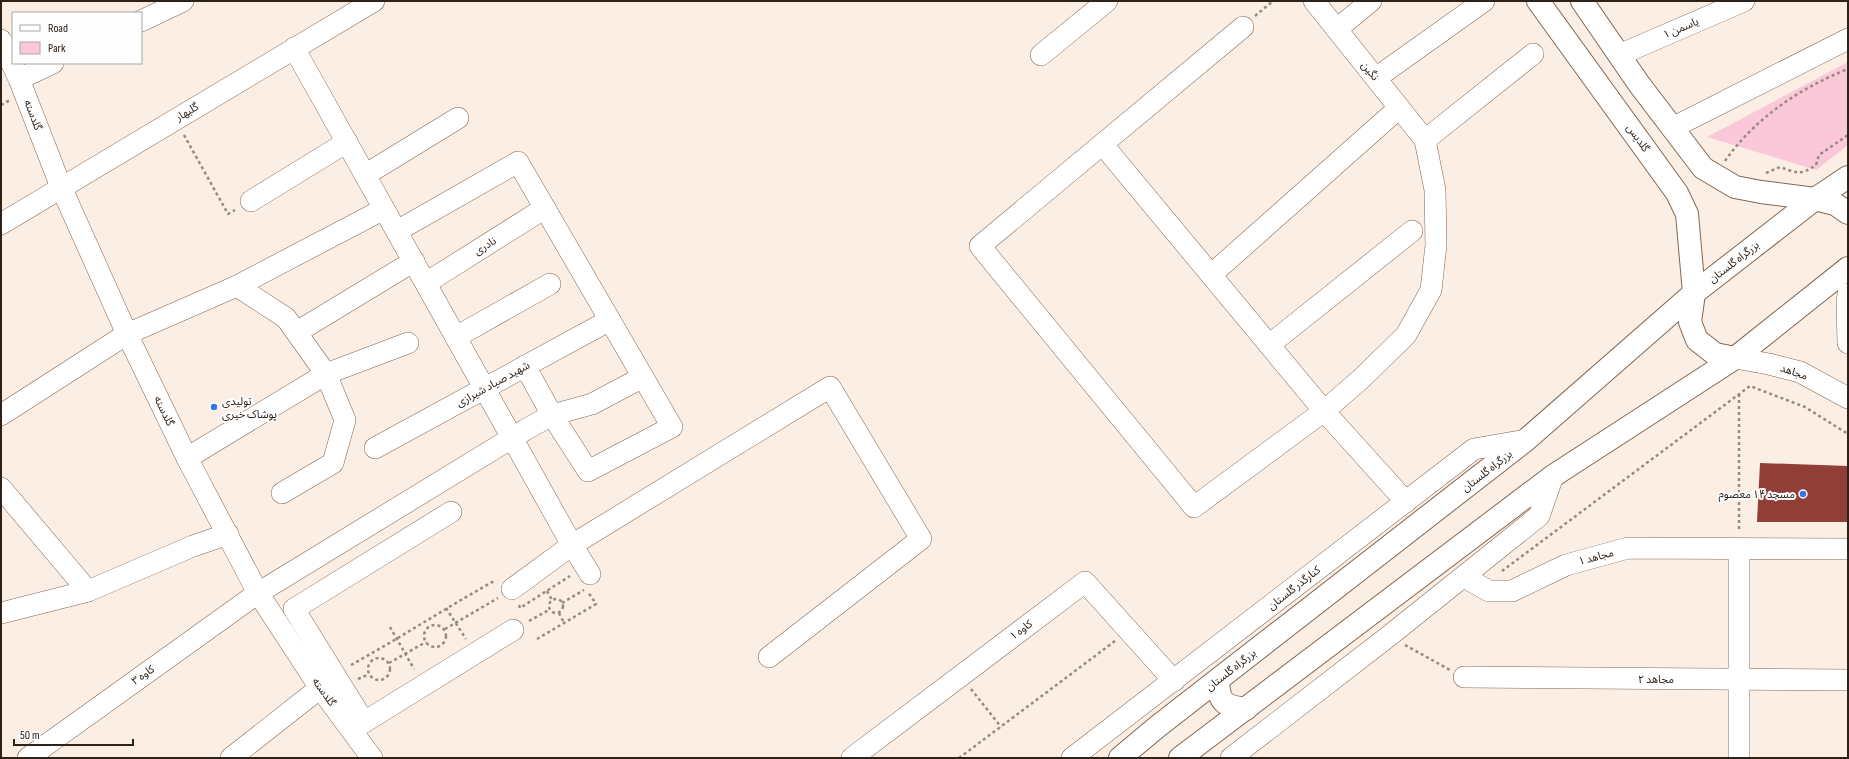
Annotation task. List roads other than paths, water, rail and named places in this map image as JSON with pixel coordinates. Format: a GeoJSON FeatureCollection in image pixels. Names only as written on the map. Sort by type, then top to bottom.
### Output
{"type":"FeatureCollection","features":[{"type":"Feature","properties":{"kind":"main road","name":"گلدیس"},"geometry":{"type":"LineString","coordinates":[[1538,1],[1677,193],[1687,214],[1694,293],[1690,322],[1697,340],[1715,354],[1735,358]]}},
{"type":"Feature","properties":{"kind":"main road"},"geometry":{"type":"LineString","coordinates":[[1582,1],[1619,55],[1702,168],[1741,188],[1815,199],[1835,204],[1848,213]]}},
{"type":"Feature","properties":{"kind":"main road","name":"بزرگراه گلستان"},"geometry":{"type":"LineString","coordinates":[[1120,758],[1157,727],[1526,440],[1694,293],[1815,199],[1848,177]]}},
{"type":"Feature","properties":{"kind":"main road"},"geometry":{"type":"LineString","coordinates":[[1180,758],[1553,476],[1735,358],[1848,268]]}},
{"type":"Feature","properties":{"kind":"main road"},"geometry":{"type":"LineString","coordinates":[[1218,680],[1218,693],[1224,702],[1230,707],[1246,708]]}},
{"type":"Feature","properties":{"kind":"main road"},"geometry":{"type":"LineString","coordinates":[[1192,700],[1212,709],[1217,718],[1217,730]]}},
{"type":"Feature","properties":{"kind":"street"},"geometry":{"type":"LineString","coordinates":[[142,21],[183,1]]}},
{"type":"Feature","properties":{"kind":"street","name":"گلبهار"},"geometry":{"type":"LineString","coordinates":[[1,224],[61,186],[294,48],[354,6],[374,1]]}},
{"type":"Feature","properties":{"kind":"street"},"geometry":{"type":"LineString","coordinates":[[1041,55],[1107,1]]}},
{"type":"Feature","properties":{"kind":"street","name":"نگین"},"geometry":{"type":"LineString","coordinates":[[1314,1],[1426,140]]}},
{"type":"Feature","properties":{"kind":"street"},"geometry":{"type":"LineString","coordinates":[[1337,29],[1371,1]]}},
{"type":"Feature","properties":{"kind":"street"},"geometry":{"type":"LineString","coordinates":[[1376,78],[1484,1]]}},
{"type":"Feature","properties":{"kind":"street","name":"یاسمن ۱"},"geometry":{"type":"LineString","coordinates":[[1619,55],[1744,1]]}},
{"type":"Feature","properties":{"kind":"street"},"geometry":{"type":"LineString","coordinates":[[1243,27],[980,246],[1194,507],[1324,411],[1406,334],[1431,290],[1436,245],[1435,190],[1426,140],[1533,54]]}},
{"type":"Feature","properties":{"kind":"street"},"geometry":{"type":"LineString","coordinates":[[1672,128],[1848,39]]}},
{"type":"Feature","properties":{"kind":"street","name":"گلدسته"},"geometry":{"type":"LineString","coordinates":[[1,40],[12,64]]}},
{"type":"Feature","properties":{"kind":"street"},"geometry":{"type":"LineString","coordinates":[[294,48],[572,545],[586,582]]}},
{"type":"Feature","properties":{"kind":"street","name":"گلدسته"},"geometry":{"type":"LineString","coordinates":[[12,64],[61,186],[127,334],[187,458],[258,593],[327,681],[358,726],[372,758]]}},
{"type":"Feature","properties":{"kind":"street"},"geometry":{"type":"LineString","coordinates":[[19,79],[51,64]]}},
{"type":"Feature","properties":{"kind":"street"},"geometry":{"type":"LineString","coordinates":[[1212,274],[1399,108]]}},
{"type":"Feature","properties":{"kind":"street"},"geometry":{"type":"LineString","coordinates":[[365,175],[458,118]]}},
{"type":"Feature","properties":{"kind":"street"},"geometry":{"type":"LineString","coordinates":[[251,200],[347,142]]}},
{"type":"Feature","properties":{"kind":"street"},"geometry":{"type":"LineString","coordinates":[[1103,145],[1212,274],[1324,411],[1406,502]]}},
{"type":"Feature","properties":{"kind":"street"},"geometry":{"type":"LineString","coordinates":[[397,231],[518,162],[672,427],[588,471],[552,415],[526,366]]}},
{"type":"Feature","properties":{"kind":"street","name":"نادری"},"geometry":{"type":"LineString","coordinates":[[426,283],[544,208]]}},
{"type":"Feature","properties":{"kind":"street"},"geometry":{"type":"LineString","coordinates":[[1,415],[127,334],[237,286],[384,210]]}},
{"type":"Feature","properties":{"kind":"street"},"geometry":{"type":"LineString","coordinates":[[1269,345],[1412,231]]}},
{"type":"Feature","properties":{"kind":"street"},"geometry":{"type":"LineString","coordinates":[[297,332],[414,261]]}},
{"type":"Feature","properties":{"kind":"street"},"geometry":{"type":"LineString","coordinates":[[456,337],[550,284]]}},
{"type":"Feature","properties":{"kind":"street"},"geometry":{"type":"LineString","coordinates":[[237,286],[286,318],[326,374],[345,420],[333,463],[282,493]]}},
{"type":"Feature","properties":{"kind":"street"},"geometry":{"type":"LineString","coordinates":[[1848,294],[1848,343]]}},
{"type":"Feature","properties":{"kind":"street","name":"شهید صیاد شیرازی"},"geometry":{"type":"LineString","coordinates":[[375,448],[610,320]]}},
{"type":"Feature","properties":{"kind":"street"},"geometry":{"type":"LineString","coordinates":[[187,458],[326,374],[408,344]]}},
{"type":"Feature","properties":{"kind":"street","name":"مجاهد"},"geometry":{"type":"LineString","coordinates":[[1735,358],[1769,364],[1800,372],[1848,398]]}},
{"type":"Feature","properties":{"kind":"street","name":"کاوه ۳"},"geometry":{"type":"LineString","coordinates":[[28,758],[258,593],[552,415],[592,404],[643,377]]}},
{"type":"Feature","properties":{"kind":"street"},"geometry":{"type":"LineString","coordinates":[[512,589],[572,545],[830,387],[920,539],[768,657]]}},
{"type":"Feature","properties":{"kind":"street","name":"کنارگذر گلستان"},"geometry":{"type":"LineString","coordinates":[[1072,758],[1474,449],[1526,440]]}},
{"type":"Feature","properties":{"kind":"street"},"geometry":{"type":"LineString","coordinates":[[1231,758],[1389,636],[1472,582],[1539,516],[1553,476]]}},
{"type":"Feature","properties":{"kind":"street"},"geometry":{"type":"LineString","coordinates":[[1,488],[88,591]]}},
{"type":"Feature","properties":{"kind":"street"},"geometry":{"type":"LineString","coordinates":[[231,758],[327,681],[294,609],[451,512]]}},
{"type":"Feature","properties":{"kind":"street"},"geometry":{"type":"LineString","coordinates":[[1,613],[88,591],[193,546],[228,534]]}},
{"type":"Feature","properties":{"kind":"street","name":"۱ مجاهد"},"geometry":{"type":"LineString","coordinates":[[1472,582],[1489,591],[1512,591],[1566,565],[1628,548],[1848,549]]}},
{"type":"Feature","properties":{"kind":"street"},"geometry":{"type":"LineString","coordinates":[[1739,549],[1739,758]]}},
{"type":"Feature","properties":{"kind":"street","name":"کاوه ۱"},"geometry":{"type":"LineString","coordinates":[[852,758],[1085,582],[1174,681]]}},
{"type":"Feature","properties":{"kind":"street"},"geometry":{"type":"LineString","coordinates":[[358,726],[513,630]]}},
{"type":"Feature","properties":{"kind":"street","name":"مجاهد ۲"},"geometry":{"type":"LineString","coordinates":[[1464,677],[1848,680]]}},
{"type":"Feature","properties":{"kind":"place","name":"تولیدی پوشاک خیری"},"geometry":{"type":"Point","coordinates":[214,407]}},
{"type":"Feature","properties":{"kind":"place","name":"مسجد ۱۴ معصوم"},"geometry":{"type":"Point","coordinates":[1803,494]}}]}
